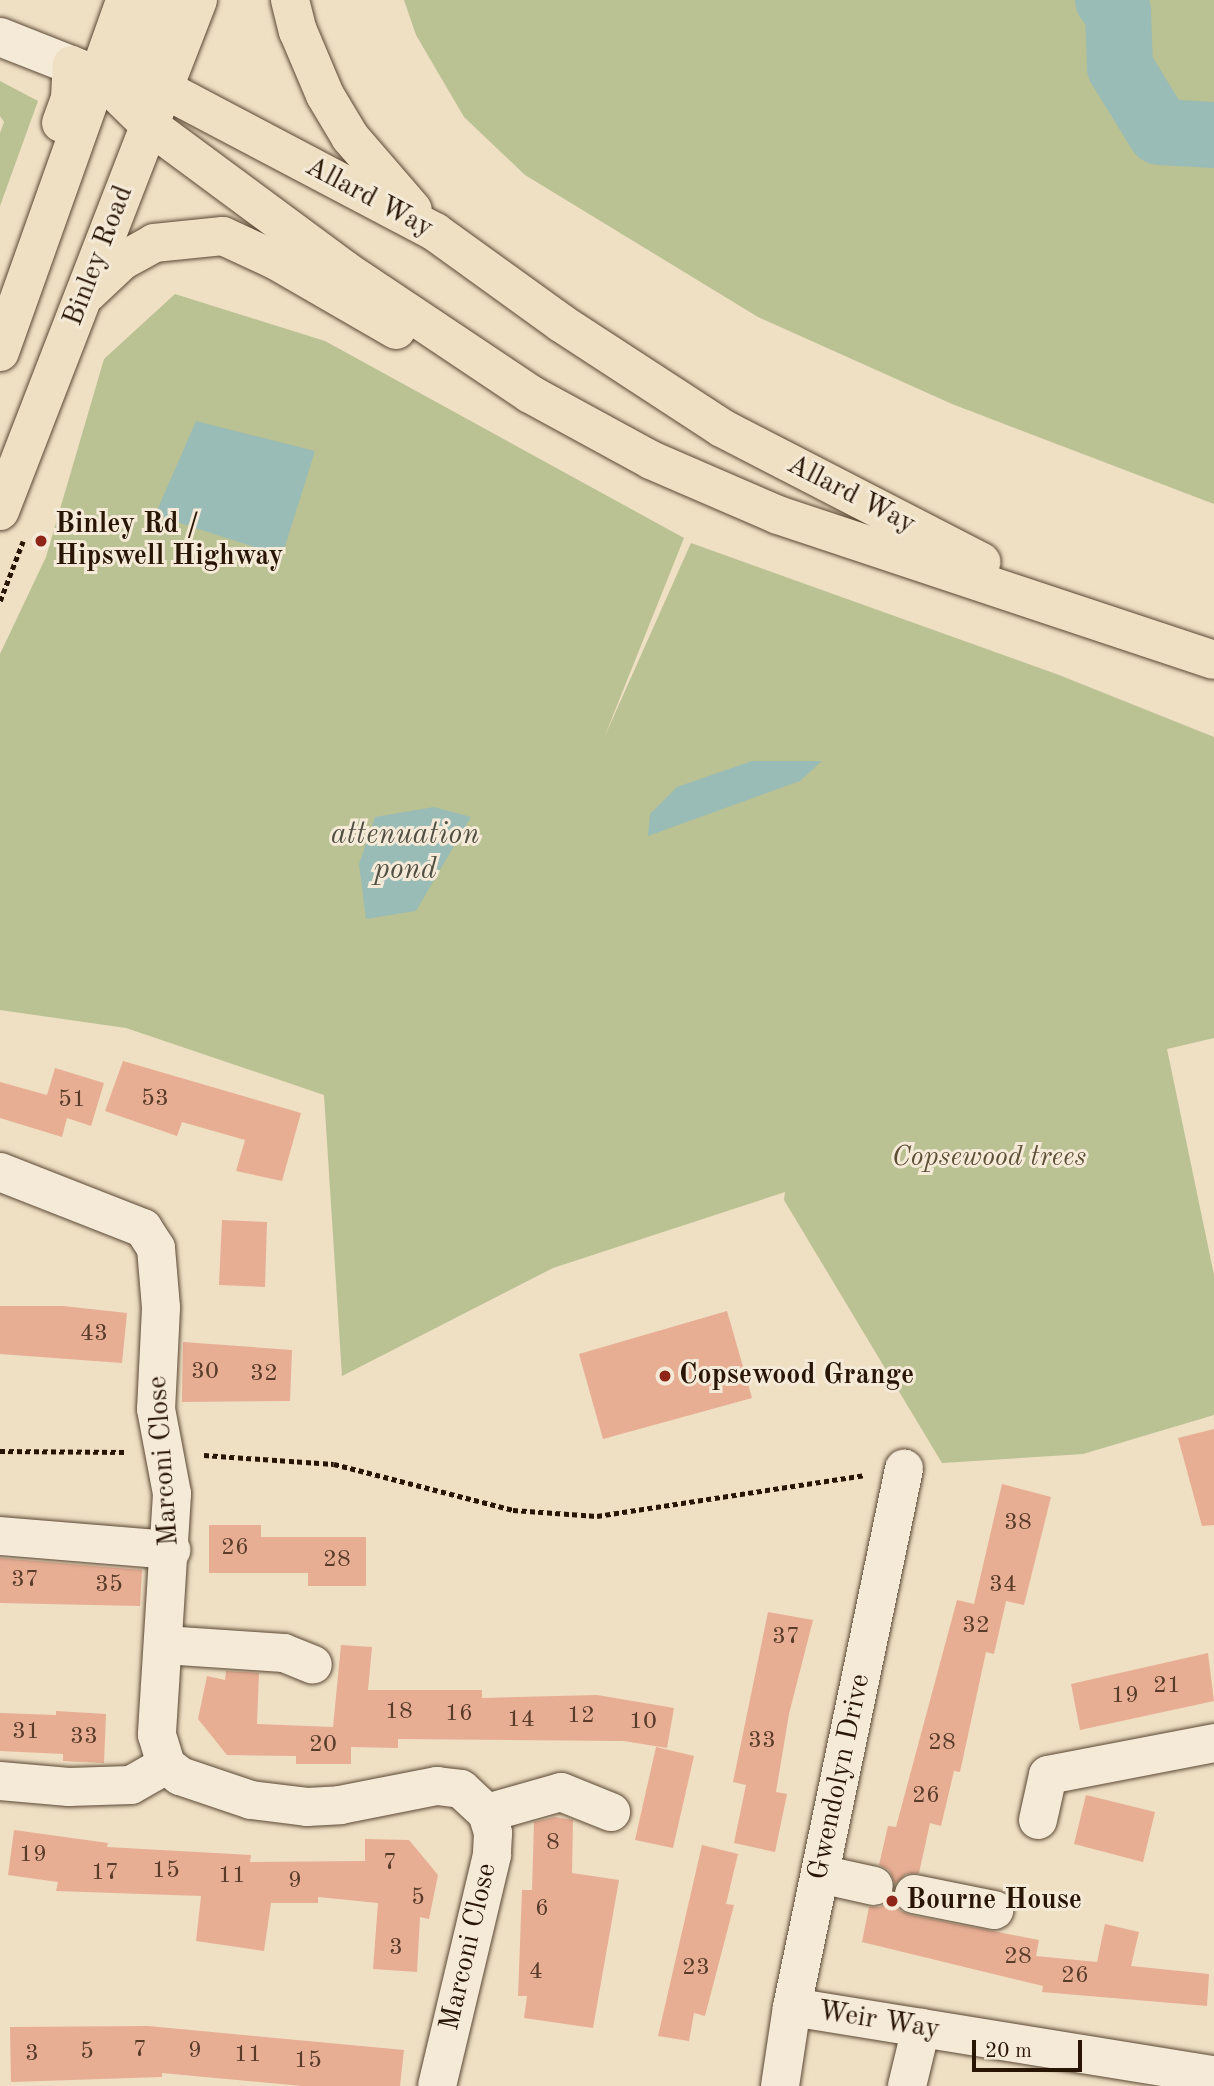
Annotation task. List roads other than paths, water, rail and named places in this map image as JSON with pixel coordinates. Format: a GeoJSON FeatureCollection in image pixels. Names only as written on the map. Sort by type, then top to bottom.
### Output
{"type":"FeatureCollection","features":[{"type":"Feature","properties":{"kind":"main road"},"geometry":{"type":"LineString","coordinates":[[0,300],[70,97],[125,0]]}},
{"type":"Feature","properties":{"kind":"main road"},"geometry":{"type":"LineString","coordinates":[[85,71],[141,57],[162,0]]}},
{"type":"Feature","properties":{"kind":"main road","name":"Binley Road"},"geometry":{"type":"LineString","coordinates":[[0,511],[198,0]]}},
{"type":"Feature","properties":{"kind":"main road"},"geometry":{"type":"LineString","coordinates":[[290,0],[320,82],[350,137],[435,232]]}},
{"type":"Feature","properties":{"kind":"main road"},"geometry":{"type":"LineString","coordinates":[[0,352],[85,71]]}},
{"type":"Feature","properties":{"kind":"main road","name":"Allard Way"},"geometry":{"type":"LineString","coordinates":[[85,71],[162,89],[435,232],[561,323],[722,428],[1089,617]]}},
{"type":"Feature","properties":{"kind":"main road","name":"Allard Way"},"geometry":{"type":"LineString","coordinates":[[85,71],[149,125],[345,270],[530,394]]}},
{"type":"Feature","properties":{"kind":"main road","name":"Allard Way"},"geometry":{"type":"LineString","coordinates":[[83,299],[122,261],[154,243],[223,236],[275,260],[408,337],[530,394],[651,460],[778,515],[1214,660]]}},
{"type":"Feature","properties":{"kind":"street"},"geometry":{"type":"LineString","coordinates":[[0,37],[85,71]]}},
{"type":"Feature","properties":{"kind":"street","name":"Marconi Close"},"geometry":{"type":"LineString","coordinates":[[0,1172],[143,1228],[156,1248],[161,1308],[156,1409],[161,1452],[172,1494],[171,1550],[158,1735],[166,1765]]}},
{"type":"Feature","properties":{"kind":"street","name":"Gwendolyn Drive"},"geometry":{"type":"LineString","coordinates":[[780,2086],[792,2007],[904,1469]]}},
{"type":"Feature","properties":{"kind":"street"},"geometry":{"type":"LineString","coordinates":[[0,1536],[171,1550]]}},
{"type":"Feature","properties":{"kind":"street"},"geometry":{"type":"LineString","coordinates":[[164,1645],[284,1653],[313,1665]]}},
{"type":"Feature","properties":{"kind":"street"},"geometry":{"type":"LineString","coordinates":[[1038,1820],[1048,1775],[1214,1743]]}},
{"type":"Feature","properties":{"kind":"street"},"geometry":{"type":"LineString","coordinates":[[0,1781],[69,1787],[131,1785],[166,1765],[180,1776],[251,1800],[307,1807],[340,1805],[437,1786],[461,1789],[487,1814],[561,1792],[611,1812]]}},
{"type":"Feature","properties":{"kind":"street","name":"Marconi Close"},"geometry":{"type":"LineString","coordinates":[[437,2086],[492,1855],[493,1833],[487,1814]]}},
{"type":"Feature","properties":{"kind":"street"},"geometry":{"type":"LineString","coordinates":[[820,1874],[874,1886]]}},
{"type":"Feature","properties":{"kind":"street"},"geometry":{"type":"LineString","coordinates":[[914,1894],[994,1910]]}},
{"type":"Feature","properties":{"kind":"street","name":"Weir Way"},"geometry":{"type":"LineString","coordinates":[[792,2007],[1214,2075]]}},
{"type":"Feature","properties":{"kind":"street"},"geometry":{"type":"LineString","coordinates":[[908,2086],[921,2028]]}},
{"type":"Feature","properties":{"kind":"water"},"geometry":{"type":"Polygon","coordinates":[[[196,421],[315,451],[282,556],[155,515],[196,421]]]}},
{"type":"Feature","properties":{"kind":"water"},"geometry":{"type":"Polygon","coordinates":[[[752,761],[822,761],[800,781],[648,836],[650,814],[677,787],[752,761]]]}},
{"type":"Feature","properties":{"kind":"water","name":"attenuation pond"},"geometry":{"type":"Polygon","coordinates":[[[434,807],[471,817],[416,911],[366,919],[359,864],[375,817],[434,807]]]}},
{"type":"Feature","properties":{"kind":"waterway"},"geometry":{"type":"LineString","coordinates":[[1108,0],[1118,11],[1120,67],[1160,132],[1214,135]]}},
{"type":"Feature","properties":{"kind":"place","name":"Binley Rd / Hipswell Highway"},"geometry":{"type":"Point","coordinates":[41,541]}},
{"type":"Feature","properties":{"kind":"place","name":"Copsewood Grange"},"geometry":{"type":"Point","coordinates":[665,1376]}},
{"type":"Feature","properties":{"kind":"place","name":"Bourne House"},"geometry":{"type":"Point","coordinates":[892,1901]}},
{"type":"Feature","properties":{"kind":"park label","name":"Copsewood trees"},"geometry":{"type":"Point","coordinates":[989,1158]}}]}
